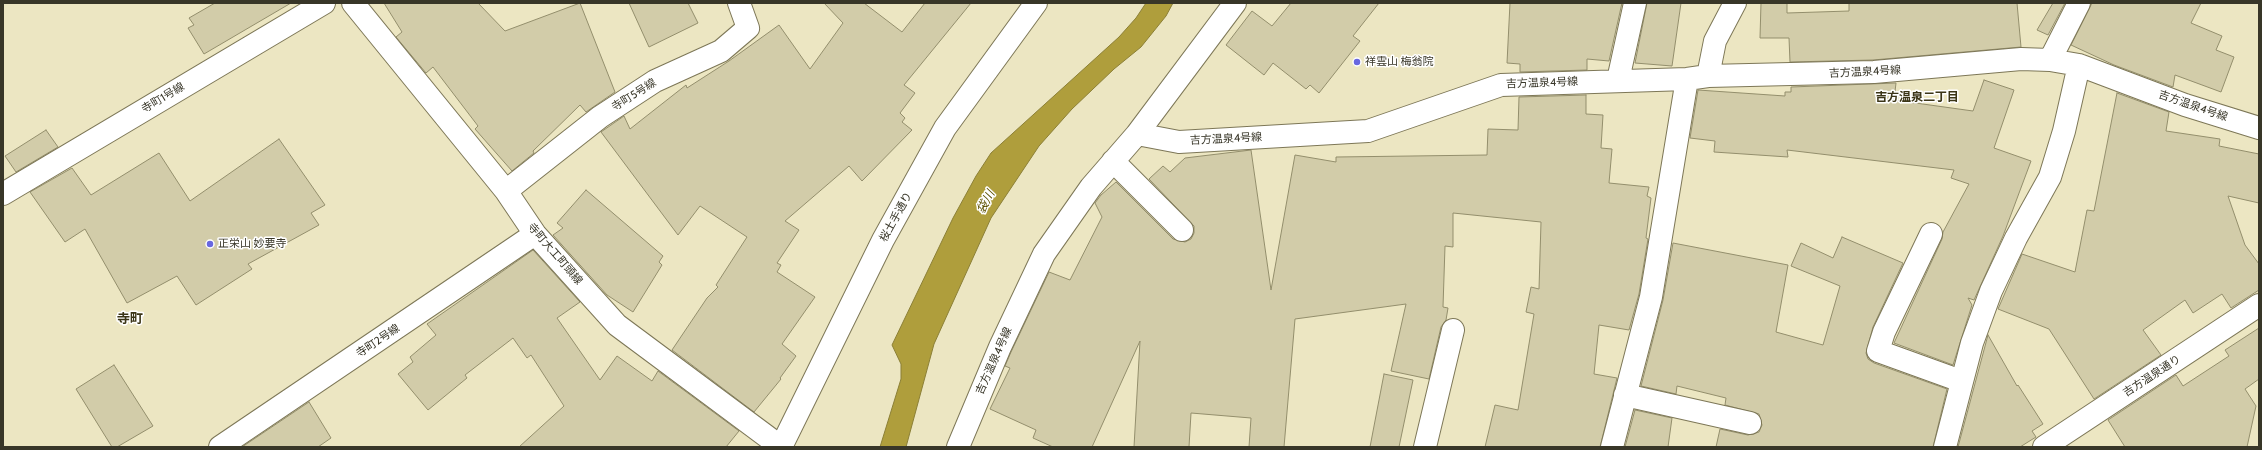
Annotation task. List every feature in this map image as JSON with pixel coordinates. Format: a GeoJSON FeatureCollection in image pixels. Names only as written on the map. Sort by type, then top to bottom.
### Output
{"type":"FeatureCollection","features":[{"type":"Feature","properties":{"kind":"street","name":"寺町1号線"},"geometry":{"type":"LineString","coordinates":[[3,194],[324,3]]}},
{"type":"Feature","properties":{"kind":"street","name":"寺町大工町頭線"},"geometry":{"type":"LineString","coordinates":[[353,3],[506,191],[535,234],[617,325],[781,447]]}},
{"type":"Feature","properties":{"kind":"street","name":"寺町5号線"},"geometry":{"type":"LineString","coordinates":[[506,191],[600,117],[624,101],[656,81],[721,52],[748,28],[739,3]]}},
{"type":"Feature","properties":{"kind":"street","name":"桜土手通り"},"geometry":{"type":"LineString","coordinates":[[781,447],[883,240],[945,128],[1036,3]]}},
{"type":"Feature","properties":{"kind":"street"},"geometry":{"type":"LineString","coordinates":[[1137,134],[1235,3]]}},
{"type":"Feature","properties":{"kind":"street"},"geometry":{"type":"LineString","coordinates":[[1618,80],[1636,3]]}},
{"type":"Feature","properties":{"kind":"street"},"geometry":{"type":"LineString","coordinates":[[1708,76],[1715,41],[1734,3]]}},
{"type":"Feature","properties":{"kind":"street"},"geometry":{"type":"LineString","coordinates":[[2050,60],[2079,3]]}},
{"type":"Feature","properties":{"kind":"street","name":"吉方温泉4号線"},"geometry":{"type":"LineString","coordinates":[[958,447],[1000,347],[1044,254],[1091,187],[1137,134],[1179,142],[1368,131],[1501,85],[1618,80],[1687,79],[1708,76],[1874,72],[2021,59],[2050,60],[2079,65],[2185,105],[2259,128]]}},
{"type":"Feature","properties":{"kind":"street"},"geometry":{"type":"LineString","coordinates":[[1945,447],[1972,343],[1991,291],[2016,238],[2050,177],[2064,131],[2079,65]]}},
{"type":"Feature","properties":{"kind":"street"},"geometry":{"type":"LineString","coordinates":[[1612,447],[1651,297],[1687,79]]}},
{"type":"Feature","properties":{"kind":"street"},"geometry":{"type":"LineString","coordinates":[[1113,161],[1182,230]]}},
{"type":"Feature","properties":{"kind":"street","name":"寺町2号線"},"geometry":{"type":"LineString","coordinates":[[220,447],[535,234]]}},
{"type":"Feature","properties":{"kind":"street"},"geometry":{"type":"LineString","coordinates":[[1931,234],[1884,332],[1878,351],[1961,381]]}},
{"type":"Feature","properties":{"kind":"street","name":"吉方温泉通り"},"geometry":{"type":"LineString","coordinates":[[2044,447],[2259,305]]}},
{"type":"Feature","properties":{"kind":"street"},"geometry":{"type":"LineString","coordinates":[[1425,447],[1453,330]]}},
{"type":"Feature","properties":{"kind":"street"},"geometry":{"type":"LineString","coordinates":[[1625,395],[1750,423]]}},
{"type":"Feature","properties":{"kind":"water","name":"袋川"},"geometry":{"type":"Polygon","coordinates":[[[1146,3],[1173,3],[1166,16],[1141,47],[1114,69],[1072,109],[1039,146],[991,218],[934,344],[906,447],[880,447],[901,379],[901,364],[892,345],[953,218],[976,176],[991,153],[1119,37],[1136,18],[1146,3]]]}},
{"type":"Feature","properties":{"kind":"building"},"geometry":{"type":"Polygon","coordinates":[[[215,3],[291,3],[204,54],[188,28],[194,25],[189,18],[215,3]]]}},
{"type":"Feature","properties":{"kind":"building"},"geometry":{"type":"Polygon","coordinates":[[[384,3],[478,3],[505,31],[580,3],[615,92],[586,112],[580,105],[533,151],[534,153],[512,171],[475,129],[478,126],[433,67],[426,73],[396,37],[402,32],[384,3]]]}},
{"type":"Feature","properties":{"kind":"building"},"geometry":{"type":"Polygon","coordinates":[[[629,3],[688,3],[698,23],[649,47],[629,3]]]}},
{"type":"Feature","properties":{"kind":"building"},"geometry":{"type":"Polygon","coordinates":[[[824,3],[864,3],[902,32],[925,3],[971,3],[904,85],[915,93],[900,113],[905,118],[902,122],[912,130],[862,181],[849,166],[785,221],[799,230],[777,263],[781,265],[777,272],[815,297],[782,344],[796,356],[780,378],[781,379],[754,412],[672,350],[707,298],[718,287],[716,285],[747,237],[700,206],[678,235],[601,132],[624,116],[630,129],[686,85],[687,88],[729,61],[779,25],[810,69],[843,23],[824,3]]]}},
{"type":"Feature","properties":{"kind":"building"},"geometry":{"type":"Polygon","coordinates":[[[1291,3],[1379,3],[1353,36],[1360,41],[1319,93],[1310,85],[1306,89],[1273,63],[1264,75],[1226,45],[1252,11],[1272,26],[1291,3]]]}},
{"type":"Feature","properties":{"kind":"building"},"geometry":{"type":"Polygon","coordinates":[[[1510,3],[1622,3],[1609,61],[1587,59],[1587,70],[1520,72],[1520,64],[1507,63],[1510,3]]]}},
{"type":"Feature","properties":{"kind":"building"},"geometry":{"type":"Polygon","coordinates":[[[1647,3],[1681,3],[1672,66],[1635,63],[1647,3]]]}},
{"type":"Feature","properties":{"kind":"building"},"geometry":{"type":"Polygon","coordinates":[[[1761,3],[1787,3],[1787,13],[1849,11],[1849,3],[2017,3],[2021,47],[1873,60],[1790,62],[1789,38],[1760,38],[1761,3]]]}},
{"type":"Feature","properties":{"kind":"building"},"geometry":{"type":"Polygon","coordinates":[[[2053,3],[2065,3],[2048,35],[2037,30],[2053,3]]]}},
{"type":"Feature","properties":{"kind":"building"},"geometry":{"type":"Polygon","coordinates":[[[2092,3],[2201,3],[2191,23],[2222,36],[2216,50],[2234,57],[2221,92],[2175,75],[2173,87],[2114,65],[2071,45],[2092,3]]]}},
{"type":"Feature","properties":{"kind":"building"},"geometry":{"type":"Polygon","coordinates":[[[1984,80],[2014,90],[1994,148],[2031,161],[2003,236],[1974,300],[1968,298],[1972,305],[1953,365],[1894,343],[1942,239],[1943,232],[1969,184],[1951,178],[1954,170],[1787,150],[1788,157],[1714,152],[1715,141],[1690,138],[1698,90],[1785,96],[1785,92],[1791,92],[1791,87],[1896,83],[1894,100],[1973,111],[1984,80]]]}},
{"type":"Feature","properties":{"kind":"building"},"geometry":{"type":"Polygon","coordinates":[[[2117,93],[2169,112],[2166,131],[2220,139],[2219,146],[2259,154],[2259,203],[2228,196],[2245,245],[2259,264],[2259,290],[2231,308],[2222,294],[2193,313],[2185,300],[2143,330],[2161,355],[2094,399],[2049,329],[1998,309],[2022,254],[2075,272],[2087,210],[2094,211],[2117,93]]]}},
{"type":"Feature","properties":{"kind":"building"},"geometry":{"type":"Polygon","coordinates":[[[1586,95],[1586,114],[1603,115],[1601,148],[1612,149],[1609,183],[1649,187],[1647,196],[1651,198],[1646,238],[1648,239],[1639,294],[1629,330],[1599,325],[1594,374],[1617,378],[1600,447],[1485,447],[1495,405],[1518,410],[1534,314],[1526,312],[1531,287],[1539,289],[1541,222],[1453,213],[1453,247],[1445,246],[1443,307],[1448,308],[1446,320],[1441,327],[1429,379],[1391,371],[1406,304],[1295,319],[1284,447],[1249,447],[1251,418],[1191,413],[1189,447],[1134,447],[1140,341],[1092,447],[1053,447],[1033,438],[1036,430],[990,409],[1010,368],[1005,366],[1011,352],[1049,272],[1070,280],[1102,217],[1095,203],[1101,195],[1116,182],[1173,239],[1185,242],[1191,239],[1194,233],[1194,226],[1149,179],[1163,166],[1170,172],[1185,158],[1251,150],[1271,290],[1295,155],[1336,162],[1336,157],[1487,155],[1488,129],[1518,130],[1519,97],[1586,95]]]}},
{"type":"Feature","properties":{"kind":"building"},"geometry":{"type":"Polygon","coordinates":[[[46,130],[58,147],[16,172],[5,156],[46,130]]]}},
{"type":"Feature","properties":{"kind":"building"},"geometry":{"type":"Polygon","coordinates":[[[279,139],[325,205],[311,213],[319,225],[248,264],[252,269],[196,305],[177,276],[127,303],[85,229],[65,242],[30,192],[72,168],[91,195],[159,153],[190,201],[279,139]]]}},
{"type":"Feature","properties":{"kind":"building"},"geometry":{"type":"Polygon","coordinates":[[[586,190],[663,256],[659,262],[662,265],[633,312],[607,295],[553,235],[563,228],[557,223],[586,190]]]}},
{"type":"Feature","properties":{"kind":"building"},"geometry":{"type":"Polygon","coordinates":[[[1842,237],[1903,263],[1873,327],[1866,353],[1868,359],[1874,363],[1947,389],[1933,447],[1716,447],[1720,429],[1748,435],[1759,432],[1762,425],[1759,414],[1725,405],[1726,398],[1677,386],[1676,394],[1641,386],[1663,300],[1673,243],[1788,265],[1776,332],[1823,345],[1840,286],[1791,266],[1801,243],[1833,258],[1842,237]]]}},
{"type":"Feature","properties":{"kind":"building"},"geometry":{"type":"Polygon","coordinates":[[[533,250],[580,302],[557,318],[600,380],[617,356],[652,381],[658,371],[739,431],[726,447],[519,447],[564,406],[531,355],[527,358],[513,338],[465,375],[467,378],[428,410],[398,374],[413,362],[410,357],[436,335],[427,324],[533,250]]]}},
{"type":"Feature","properties":{"kind":"building"},"geometry":{"type":"Polygon","coordinates":[[[2259,328],[2259,379],[2245,389],[2256,406],[2247,447],[2125,447],[2108,420],[2176,375],[2183,386],[2229,356],[2225,350],[2259,328]]]}},
{"type":"Feature","properties":{"kind":"building"},"geometry":{"type":"Polygon","coordinates":[[[1988,335],[2017,386],[2018,385],[2043,424],[2032,431],[2036,437],[2020,447],[1958,447],[1988,335]]]}},
{"type":"Feature","properties":{"kind":"building"},"geometry":{"type":"Polygon","coordinates":[[[114,365],[153,426],[117,447],[112,447],[76,389],[114,365]]]}},
{"type":"Feature","properties":{"kind":"building"},"geometry":{"type":"Polygon","coordinates":[[[1384,374],[1413,380],[1399,447],[1370,447],[1384,374]]]}},
{"type":"Feature","properties":{"kind":"building"},"geometry":{"type":"Polygon","coordinates":[[[309,402],[331,438],[318,447],[242,447],[309,402]]]}},
{"type":"Feature","properties":{"kind":"building"},"geometry":{"type":"Polygon","coordinates":[[[1635,410],[1672,418],[1668,447],[1625,447],[1635,410]]]}},
{"type":"Feature","properties":{"kind":"place","name":"祥雲山 梅翁院"},"geometry":{"type":"Point","coordinates":[1357,62]}},
{"type":"Feature","properties":{"kind":"place","name":"正栄山 妙要寺"},"geometry":{"type":"Point","coordinates":[210,244]}},
{"type":"Feature","properties":{"kind":"district","name":"吉方温泉二丁目"},"geometry":{"type":"Point","coordinates":[1917,97]}},
{"type":"Feature","properties":{"kind":"district","name":"寺町"},"geometry":{"type":"Point","coordinates":[130,319]}}]}
